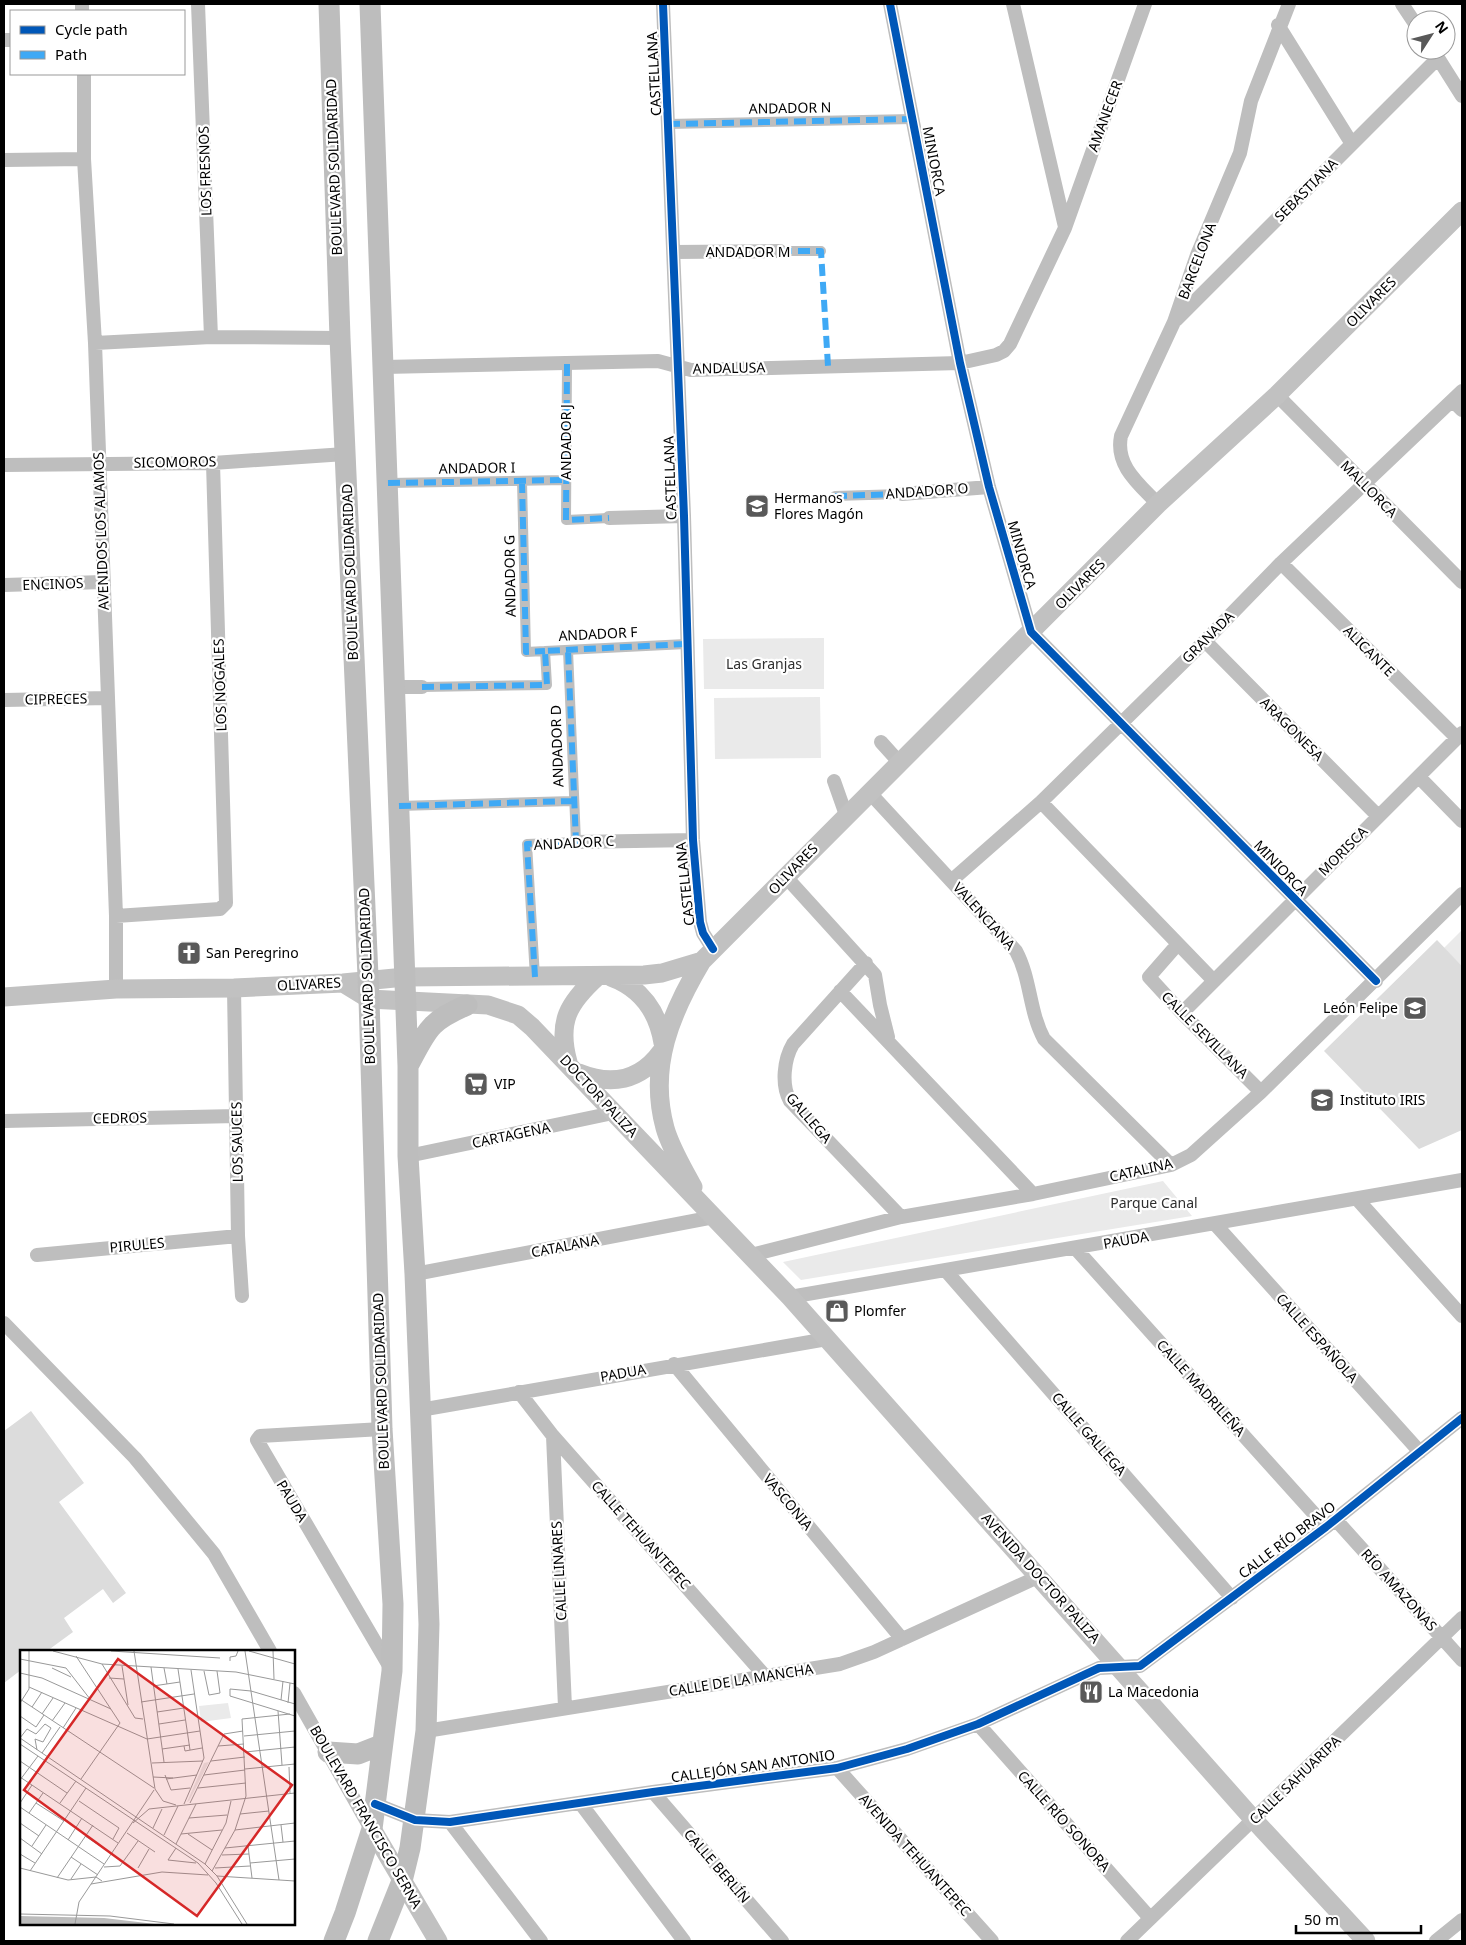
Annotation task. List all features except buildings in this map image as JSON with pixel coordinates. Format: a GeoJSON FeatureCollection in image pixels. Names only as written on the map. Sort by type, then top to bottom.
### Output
{"type":"FeatureCollection","features":[{"type":"Feature","properties":{"kind":"main road","name":"BOULEVARD SOLIDARIDAD"},"geometry":{"type":"LineString","coordinates":[[328,4],[340,338],[368,989],[382,1430],[392,1604],[392,1672],[381,1745],[372,1829],[334,1941]]}},
{"type":"Feature","properties":{"kind":"main road"},"geometry":{"type":"LineString","coordinates":[[370,4],[408,1066],[408,1156],[416,1274],[429,1624],[426,1731],[415,1820],[402,1880],[378,1941]]}},
{"type":"Feature","properties":{"kind":"main road","name":"OLIVARES"},"geometry":{"type":"LineString","coordinates":[[708,1212],[676,1156],[665,1127],[660,1090],[662,1047],[678,1004],[708,955],[846,814],[1158,504],[1277,395],[1462,211]]}},
{"type":"Feature","properties":{"kind":"main road","name":"OLIVARES"},"geometry":{"type":"LineString","coordinates":[[4,997],[116,989],[234,988],[343,983],[368,989],[404,977],[603,976],[662,973],[708,955]]}},
{"type":"Feature","properties":{"kind":"main road"},"geometry":{"type":"LineString","coordinates":[[603,976],[629,986],[650,1006],[659,1024],[662,1047],[646,1068],[622,1079],[606,1081],[573,1067],[562,1042],[566,1019],[579,995],[603,976]]}},
{"type":"Feature","properties":{"kind":"main road","name":"DOCTOR PALIZA"},"geometry":{"type":"LineString","coordinates":[[368,989],[405,1002],[488,1005],[518,1015],[573,1067],[613,1113],[708,1212]]}},
{"type":"Feature","properties":{"kind":"main road"},"geometry":{"type":"LineString","coordinates":[[408,1066],[433,1022],[467,1005]]}},
{"type":"Feature","properties":{"kind":"main road","name":"AVENIDA DOCTOR PALIZA"},"geometry":{"type":"LineString","coordinates":[[708,1212],[790,1297],[1040,1576],[1254,1820],[1366,1941]]}},
{"type":"Feature","properties":{"kind":"main road"},"geometry":{"type":"LineString","coordinates":[[328,1752],[358,1754],[381,1745]]}},
{"type":"Feature","properties":{"kind":"main road","name":"BOULEVARD FRANCISCO SERNA"},"geometry":{"type":"LineString","coordinates":[[372,1829],[438,1941]]}},
{"type":"Feature","properties":{"kind":"street","name":"LOS FRESNOS"},"geometry":{"type":"LineString","coordinates":[[198,4],[211,338]]}},
{"type":"Feature","properties":{"kind":"street","name":"CASTELLANA"},"geometry":{"type":"LineString","coordinates":[[663,4],[684,516],[686,644],[693,840],[700,922],[708,955]]}},
{"type":"Feature","properties":{"kind":"street","name":"MINIORCA"},"geometry":{"type":"LineString","coordinates":[[890,4],[960,363],[989,486],[1031,632],[1376,981]]}},
{"type":"Feature","properties":{"kind":"street","name":"AMANECER"},"geometry":{"type":"LineString","coordinates":[[1010,344],[1065,228],[1145,4]]}},
{"type":"Feature","properties":{"kind":"street","name":"BARCELONA"},"geometry":{"type":"LineString","coordinates":[[1158,504],[1128,473],[1118,450],[1121,436],[1174,322],[1197,255],[1240,153],[1250,101],[1278,25],[1289,4]]}},
{"type":"Feature","properties":{"kind":"street"},"geometry":{"type":"LineString","coordinates":[[1015,7],[1065,228]]}},
{"type":"Feature","properties":{"kind":"street"},"geometry":{"type":"LineString","coordinates":[[1278,25],[1352,144]]}},
{"type":"Feature","properties":{"kind":"street","name":"SEBASTIANA"},"geometry":{"type":"LineString","coordinates":[[1174,322],[1352,144],[1429,60]]}},
{"type":"Feature","properties":{"kind":"street"},"geometry":{"type":"LineString","coordinates":[[1439,60],[1462,96]]}},
{"type":"Feature","properties":{"kind":"street","name":"AVENIDOS LOS ALAMOS"},"geometry":{"type":"LineString","coordinates":[[84,75],[84,159],[95,343],[116,916],[116,989]]}},
{"type":"Feature","properties":{"kind":"street","name":"ANDADOR N"},"geometry":{"type":"LineString","coordinates":[[668,124],[913,119]]}},
{"type":"Feature","properties":{"kind":"street"},"geometry":{"type":"LineString","coordinates":[[4,160],[84,159]]}},
{"type":"Feature","properties":{"kind":"street","name":"ANDADOR M"},"geometry":{"type":"LineString","coordinates":[[674,252],[822,251]]}},
{"type":"Feature","properties":{"kind":"street"},"geometry":{"type":"LineString","coordinates":[[95,343],[211,338],[340,338]]}},
{"type":"Feature","properties":{"kind":"street","name":"ANDALUSA"},"geometry":{"type":"LineString","coordinates":[[384,367],[658,362],[691,370],[960,363],[996,355],[1004,351],[1010,344]]}},
{"type":"Feature","properties":{"kind":"street","name":"ANDADOR J"},"geometry":{"type":"LineString","coordinates":[[567,364],[566,520],[609,518]]}},
{"type":"Feature","properties":{"kind":"street","name":"MALLORCA"},"geometry":{"type":"LineString","coordinates":[[1277,395],[1462,582]]}},
{"type":"Feature","properties":{"kind":"street","name":"GRANADA"},"geometry":{"type":"LineString","coordinates":[[951,881],[1041,802],[1205,642],[1281,563],[1364,484],[1459,401]]}},
{"type":"Feature","properties":{"kind":"street","name":"SICOMOROS"},"geometry":{"type":"LineString","coordinates":[[4,465],[213,463],[345,454]]}},
{"type":"Feature","properties":{"kind":"street","name":"LOS NOGALES"},"geometry":{"type":"LineString","coordinates":[[116,916],[220,909],[226,903],[213,463]]}},
{"type":"Feature","properties":{"kind":"street","name":"ANDADOR I"},"geometry":{"type":"LineString","coordinates":[[388,484],[566,480]]}},
{"type":"Feature","properties":{"kind":"street","name":"ANDADOR G"},"geometry":{"type":"LineString","coordinates":[[522,481],[526,652],[545,651]]}},
{"type":"Feature","properties":{"kind":"street","name":"ANDADOR O"},"geometry":{"type":"LineString","coordinates":[[834,496],[902,494],[989,486]]}},
{"type":"Feature","properties":{"kind":"street"},"geometry":{"type":"LineString","coordinates":[[609,518],[684,516]]}},
{"type":"Feature","properties":{"kind":"street","name":"ALICANTE"},"geometry":{"type":"LineString","coordinates":[[1281,563],[1459,736]]}},
{"type":"Feature","properties":{"kind":"street","name":"ENCINOS"},"geometry":{"type":"LineString","coordinates":[[4,585],[103,582]]}},
{"type":"Feature","properties":{"kind":"street","name":"ARAGONESA"},"geometry":{"type":"LineString","coordinates":[[1205,642],[1378,816]]}},
{"type":"Feature","properties":{"kind":"street","name":"ANDADOR F"},"geometry":{"type":"LineString","coordinates":[[422,688],[547,685],[545,651],[686,644]]}},
{"type":"Feature","properties":{"kind":"street","name":"ANDADOR D"},"geometry":{"type":"LineString","coordinates":[[568,650],[576,842]]}},
{"type":"Feature","properties":{"kind":"street"},"geometry":{"type":"LineString","coordinates":[[395,687],[422,688]]}},
{"type":"Feature","properties":{"kind":"street","name":"CIPRECES"},"geometry":{"type":"LineString","coordinates":[[4,700],[108,698]]}},
{"type":"Feature","properties":{"kind":"street","name":"MORISCA"},"geometry":{"type":"LineString","coordinates":[[1182,1013],[1459,736]]}},
{"type":"Feature","properties":{"kind":"street"},"geometry":{"type":"LineString","coordinates":[[881,742],[899,762]]}},
{"type":"Feature","properties":{"kind":"street"},"geometry":{"type":"LineString","coordinates":[[1419,777],[1462,821]]}},
{"type":"Feature","properties":{"kind":"street"},"geometry":{"type":"LineString","coordinates":[[834,781],[846,814]]}},
{"type":"Feature","properties":{"kind":"street","name":"VALENCIANA"},"geometry":{"type":"LineString","coordinates":[[869,792],[1016,951],[1024,966],[1036,1023],[1044,1040],[1171,1165]]}},
{"type":"Feature","properties":{"kind":"street"},"geometry":{"type":"LineString","coordinates":[[399,806],[573,802]]}},
{"type":"Feature","properties":{"kind":"street"},"geometry":{"type":"LineString","coordinates":[[1041,802],[1177,945],[1214,981]]}},
{"type":"Feature","properties":{"kind":"street","name":"ANDADOR C"},"geometry":{"type":"LineString","coordinates":[[535,977],[527,844],[693,840]]}},
{"type":"Feature","properties":{"kind":"street"},"geometry":{"type":"LineString","coordinates":[[786,877],[866,963],[878,982],[880,1005],[890,1042]]}},
{"type":"Feature","properties":{"kind":"street","name":"CATALINA"},"geometry":{"type":"LineString","coordinates":[[751,1255],[901,1217],[1033,1194],[1171,1165],[1191,1155],[1261,1092],[1376,981],[1462,894]]}},
{"type":"Feature","properties":{"kind":"street","name":"CALLE SEVILLANA"},"geometry":{"type":"LineString","coordinates":[[1177,945],[1149,977],[1261,1092]]}},
{"type":"Feature","properties":{"kind":"street","name":"GALLEGA"},"geometry":{"type":"LineString","coordinates":[[866,963],[789,1051],[784,1087],[790,1101],[901,1217]]}},
{"type":"Feature","properties":{"kind":"street","name":"LOS SAUCES"},"geometry":{"type":"LineString","coordinates":[[234,988],[238,1236],[242,1296]]}},
{"type":"Feature","properties":{"kind":"street"},"geometry":{"type":"LineString","coordinates":[[840,991],[1033,1194]]}},
{"type":"Feature","properties":{"kind":"street","name":"CARTAGENA"},"geometry":{"type":"LineString","coordinates":[[408,1156],[613,1113]]}},
{"type":"Feature","properties":{"kind":"street","name":"CEDROS"},"geometry":{"type":"LineString","coordinates":[[4,1121],[236,1116]]}},
{"type":"Feature","properties":{"kind":"street","name":"PAUDA"},"geometry":{"type":"LineString","coordinates":[[790,1297],[1076,1249],[1462,1180]]}},
{"type":"Feature","properties":{"kind":"street"},"geometry":{"type":"LineString","coordinates":[[1357,1199],[1462,1316]]}},
{"type":"Feature","properties":{"kind":"street","name":"CATALANA"},"geometry":{"type":"LineString","coordinates":[[416,1274],[708,1212]]}},
{"type":"Feature","properties":{"kind":"street","name":"CALLE ESPAÑOLA"},"geometry":{"type":"LineString","coordinates":[[1215,1224],[1420,1452]]}},
{"type":"Feature","properties":{"kind":"street","name":"PIRULES"},"geometry":{"type":"LineString","coordinates":[[37,1255],[238,1236]]}},
{"type":"Feature","properties":{"kind":"street","name":"CALLE MADRILEÑA"},"geometry":{"type":"LineString","coordinates":[[1076,1249],[1331,1523]]}},
{"type":"Feature","properties":{"kind":"street","name":"CALLE GALLEGA"},"geometry":{"type":"LineString","coordinates":[[946,1271],[1232,1598]]}},
{"type":"Feature","properties":{"kind":"street"},"geometry":{"type":"LineString","coordinates":[[4,1323],[135,1458],[214,1554],[269,1650]]}},
{"type":"Feature","properties":{"kind":"street","name":"PADUA"},"geometry":{"type":"LineString","coordinates":[[420,1410],[674,1364],[827,1339]]}},
{"type":"Feature","properties":{"kind":"street","name":"VASCONIA"},"geometry":{"type":"LineString","coordinates":[[674,1364],[902,1639]]}},
{"type":"Feature","properties":{"kind":"street","name":"CALLE TEHUANTEPEC"},"geometry":{"type":"LineString","coordinates":[[520,1392],[552,1436],[765,1676]]}},
{"type":"Feature","properties":{"kind":"street","name":"CALLE RÍO BRAVO"},"geometry":{"type":"LineString","coordinates":[[1121,1668],[1140,1666],[1331,1523],[1420,1452],[1460,1424]]}},
{"type":"Feature","properties":{"kind":"street","name":"PAUDA"},"geometry":{"type":"LineString","coordinates":[[382,1430],[260,1436],[257,1440],[392,1672]]}},
{"type":"Feature","properties":{"kind":"street","name":"CALLE LINARES"},"geometry":{"type":"LineString","coordinates":[[552,1436],[565,1707]]}},
{"type":"Feature","properties":{"kind":"street","name":"RÍO AMAZONAS"},"geometry":{"type":"LineString","coordinates":[[1331,1523],[1462,1660]]}},
{"type":"Feature","properties":{"kind":"street","name":"CALLE DE LA MANCHA"},"geometry":{"type":"LineString","coordinates":[[426,1731],[840,1664],[902,1639],[1040,1576]]}},
{"type":"Feature","properties":{"kind":"street","name":"CALLE SAHUARIPA"},"geometry":{"type":"LineString","coordinates":[[1127,1941],[1462,1618]]}},
{"type":"Feature","properties":{"kind":"street","name":"CALLEJÓN SAN ANTONIO"},"geometry":{"type":"LineString","coordinates":[[375,1804],[415,1820],[450,1822],[653,1792],[838,1768],[907,1748],[978,1724],[1099,1668],[1121,1668]]}},
{"type":"Feature","properties":{"kind":"street","name":"BOULEVARD FRANCISCO SERNA"},"geometry":{"type":"LineString","coordinates":[[295,1695],[372,1829]]}},
{"type":"Feature","properties":{"kind":"street","name":"CALLE RÍO SONORA"},"geometry":{"type":"LineString","coordinates":[[978,1724],[1150,1918]]}},
{"type":"Feature","properties":{"kind":"street","name":"AVENIDA TEHUANTEPEC"},"geometry":{"type":"LineString","coordinates":[[838,1768],[992,1941]]}},
{"type":"Feature","properties":{"kind":"street","name":"CALLE BERLÍN"},"geometry":{"type":"LineString","coordinates":[[653,1792],[782,1941]]}},
{"type":"Feature","properties":{"kind":"street"},"geometry":{"type":"LineString","coordinates":[[581,1804],[684,1941]]}},
{"type":"Feature","properties":{"kind":"street"},"geometry":{"type":"LineString","coordinates":[[450,1822],[541,1941]]}},
{"type":"Feature","properties":{"kind":"street"},"geometry":{"type":"LineString","coordinates":[[1436,1941],[1462,1920]]}},
{"type":"Feature","properties":{"kind":"green space","name":"Las Granjas"},"geometry":{"type":"Polygon","coordinates":[[[824,638],[824,689],[704,689],[703,639],[824,638]]]}},
{"type":"Feature","properties":{"kind":"green space"},"geometry":{"type":"Polygon","coordinates":[[[820,697],[821,758],[715,759],[714,698],[820,697]]]}},
{"type":"Feature","properties":{"kind":"green space"},"geometry":{"type":"Polygon","coordinates":[[[1462,930],[1462,966],[1444,948],[1462,930]]]}},
{"type":"Feature","properties":{"kind":"green space","name":"Parque Canal"},"geometry":{"type":"Polygon","coordinates":[[[1163,1181],[1192,1216],[801,1280],[783,1262],[1163,1181]]]}},
{"type":"Feature","properties":{"kind":"marked path"},"geometry":{"type":"LineString","coordinates":[[668,124],[913,119]]}},
{"type":"Feature","properties":{"kind":"marked path"},"geometry":{"type":"LineString","coordinates":[[780,251],[821,251],[828,366]]}},
{"type":"Feature","properties":{"kind":"marked path"},"geometry":{"type":"LineString","coordinates":[[567,364],[566,520],[609,518]]}},
{"type":"Feature","properties":{"kind":"marked path"},"geometry":{"type":"LineString","coordinates":[[388,483],[566,480]]}},
{"type":"Feature","properties":{"kind":"marked path"},"geometry":{"type":"LineString","coordinates":[[522,481],[526,652],[545,651]]}},
{"type":"Feature","properties":{"kind":"marked path"},"geometry":{"type":"LineString","coordinates":[[835,496],[902,494]]}},
{"type":"Feature","properties":{"kind":"marked path"},"geometry":{"type":"LineString","coordinates":[[422,687],[547,685],[545,651],[686,644]]}},
{"type":"Feature","properties":{"kind":"marked path"},"geometry":{"type":"LineString","coordinates":[[535,977],[527,844],[576,842],[568,650]]}},
{"type":"Feature","properties":{"kind":"marked path"},"geometry":{"type":"LineString","coordinates":[[399,806],[573,801]]}},
{"type":"Feature","properties":{"kind":"cycle path"},"geometry":{"type":"LineString","coordinates":[[663,4],[684,516],[693,840],[700,922],[703,933],[713,949]]}},
{"type":"Feature","properties":{"kind":"cycle path"},"geometry":{"type":"LineString","coordinates":[[890,4],[960,363],[989,487],[1031,632],[1376,981]]}},
{"type":"Feature","properties":{"kind":"cycle path"},"geometry":{"type":"LineString","coordinates":[[375,1804],[415,1820],[450,1822],[653,1792],[837,1768],[907,1749],[978,1724],[1099,1668],[1140,1666],[1326,1527],[1462,1418]]}},
{"type":"Feature","properties":{"kind":"place","name":"Hermanos Flores Magón"},"geometry":{"type":"Point","coordinates":[757,506]}},
{"type":"Feature","properties":{"kind":"place","name":"San Peregrino"},"geometry":{"type":"Point","coordinates":[189,953]}},
{"type":"Feature","properties":{"kind":"place","name":"León Felipe"},"geometry":{"type":"Point","coordinates":[1415,1008]}},
{"type":"Feature","properties":{"kind":"place","name":"VIP"},"geometry":{"type":"Point","coordinates":[476,1084]}},
{"type":"Feature","properties":{"kind":"place","name":"Instituto IRIS"},"geometry":{"type":"Point","coordinates":[1322,1100]}},
{"type":"Feature","properties":{"kind":"place","name":"Plomfer"},"geometry":{"type":"Point","coordinates":[837,1311]}},
{"type":"Feature","properties":{"kind":"place","name":"La Macedonia"},"geometry":{"type":"Point","coordinates":[1091,1692]}}]}
